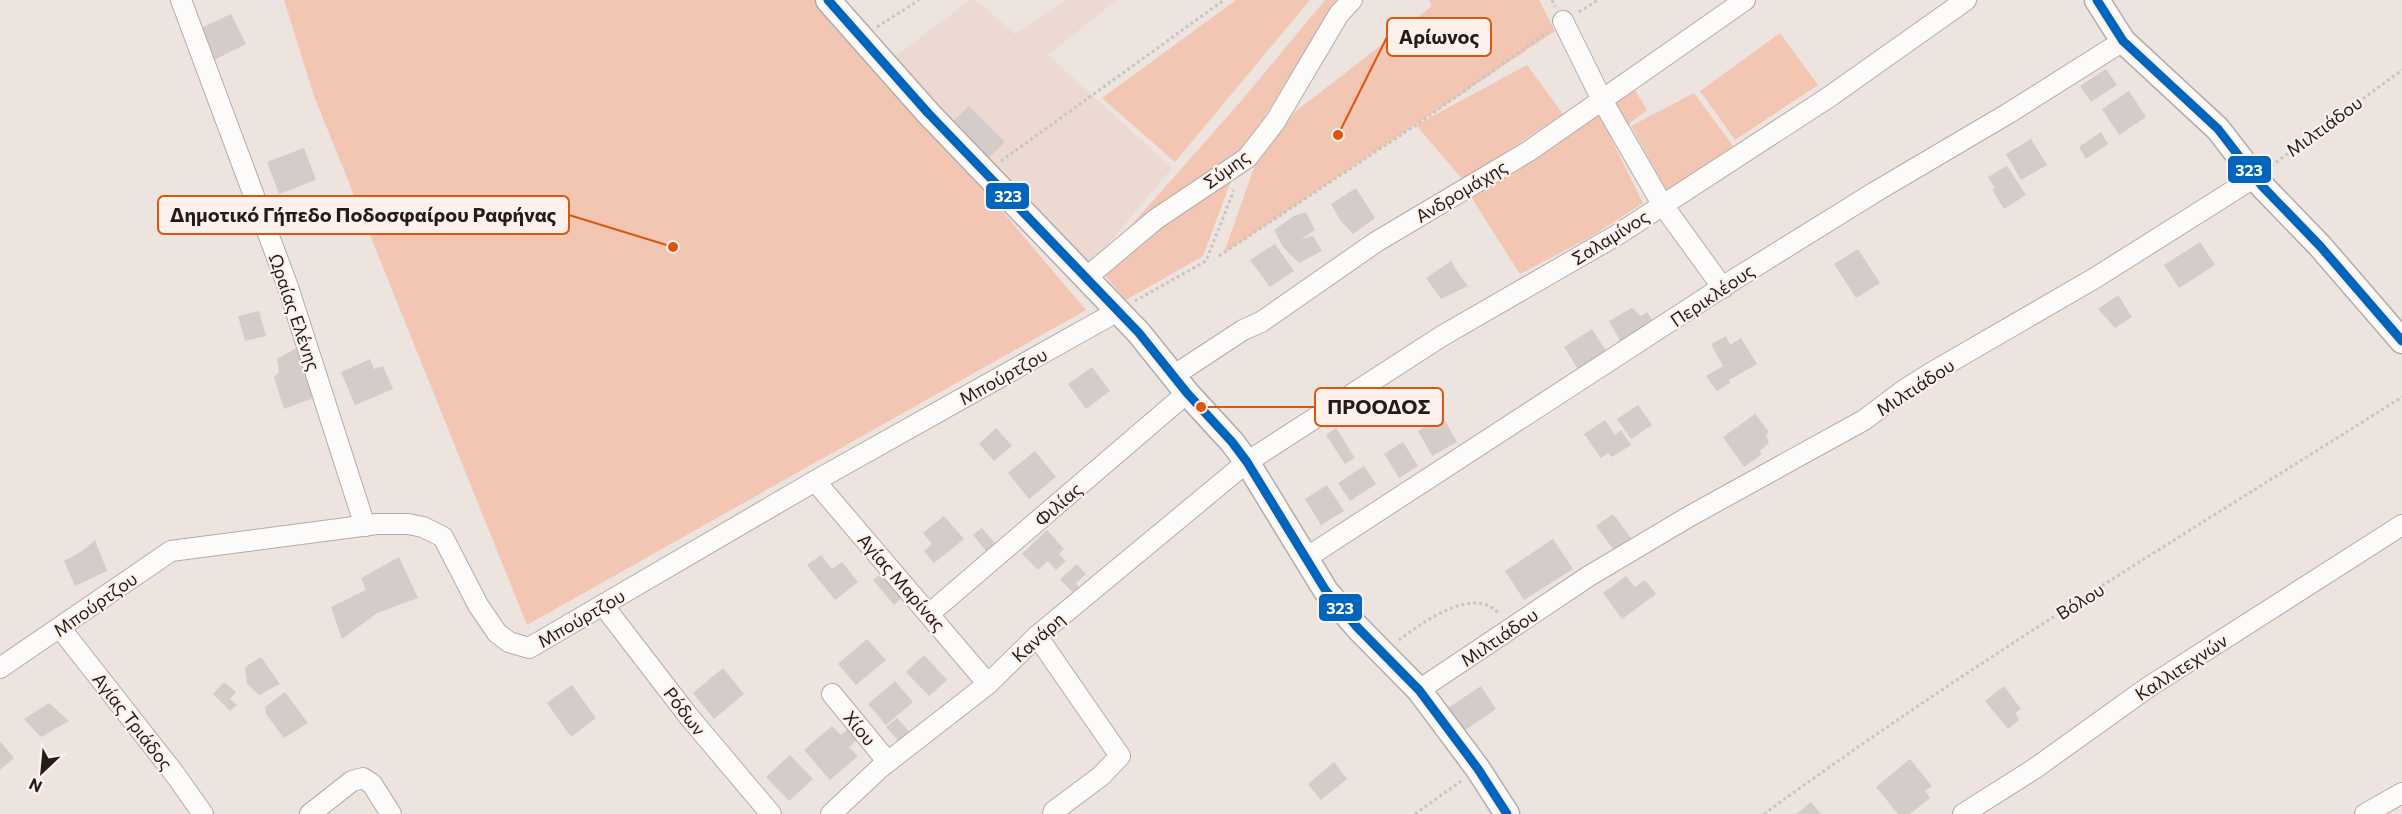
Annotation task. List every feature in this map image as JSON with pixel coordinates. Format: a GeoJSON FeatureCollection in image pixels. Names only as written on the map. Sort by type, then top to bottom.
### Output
{"type":"FeatureCollection","features":[{"type":"Feature","properties":{"kind":"street","name":"Ωραίας Ελένης"},"geometry":{"type":"LineString","coordinates":[[181,0],[288,287],[365,526]]}},
{"type":"Feature","properties":{"kind":"street"},"geometry":{"type":"LineString","coordinates":[[828,0],[907,90],[1087,277],[1232,442],[1247,462],[1334,601],[1419,690],[1478,769],[1507,814]]}},
{"type":"Feature","properties":{"kind":"street","name":"Σύμης"},"geometry":{"type":"LineString","coordinates":[[1087,277],[1156,219],[1247,158],[1275,122],[1339,14],[1352,0]]}},
{"type":"Feature","properties":{"kind":"street","name":"Ανδρομάχης"},"geometry":{"type":"LineString","coordinates":[[1180,384],[1243,330],[1261,322],[1376,243],[1529,151],[1745,0]]}},
{"type":"Feature","properties":{"kind":"street","name":"Σαλαμίνος"},"geometry":{"type":"LineString","coordinates":[[1247,462],[1442,336],[1617,235],[1829,97],[1966,0]]}},
{"type":"Feature","properties":{"kind":"street"},"geometry":{"type":"LineString","coordinates":[[2097,0],[2122,41],[2218,129],[2255,177],[2320,246],[2402,341]]}},
{"type":"Feature","properties":{"kind":"street"},"geometry":{"type":"LineString","coordinates":[[1563,21],[1602,100],[1662,204],[1723,288]]}},
{"type":"Feature","properties":{"kind":"street","name":"Περικλέους"},"geometry":{"type":"LineString","coordinates":[[1306,558],[1723,288],[2122,41]]}},
{"type":"Feature","properties":{"kind":"street","name":"Μιλτιάδου"},"geometry":{"type":"LineString","coordinates":[[1419,690],[1590,576],[1690,516],[1864,420],[1913,384],[2095,278],[2255,177]]}},
{"type":"Feature","properties":{"kind":"street","name":"Μπούρτζου"},"geometry":{"type":"LineString","coordinates":[[0,668],[171,551],[365,526],[408,524],[435,531],[443,537],[478,605],[497,633],[509,642],[530,648],[815,481],[1118,311]]}},
{"type":"Feature","properties":{"kind":"street","name":"Φιλίας"},"geometry":{"type":"LineString","coordinates":[[929,614],[1180,384]]}},
{"type":"Feature","properties":{"kind":"street","name":"Κανάρη"},"geometry":{"type":"LineString","coordinates":[[831,814],[888,762],[988,684],[1037,636],[1247,462]]}},
{"type":"Feature","properties":{"kind":"street","name":"Αγίας Μαρίνας"},"geometry":{"type":"LineString","coordinates":[[815,481],[988,684]]}},
{"type":"Feature","properties":{"kind":"street","name":"Καλλιτεχνών"},"geometry":{"type":"LineString","coordinates":[[1963,814],[2034,769],[2147,688],[2402,525]]}},
{"type":"Feature","properties":{"kind":"street","name":"Ρόδων"},"geometry":{"type":"LineString","coordinates":[[603,605],[690,718],[771,814]]}},
{"type":"Feature","properties":{"kind":"street","name":"Αγίας Τριάδος"},"geometry":{"type":"LineString","coordinates":[[60,629],[174,773],[203,814]]}},
{"type":"Feature","properties":{"kind":"street"},"geometry":{"type":"LineString","coordinates":[[1037,636],[1120,756],[1101,776],[1053,814]]}},
{"type":"Feature","properties":{"kind":"street","name":"Χίου"},"geometry":{"type":"LineString","coordinates":[[832,694],[888,762]]}},
{"type":"Feature","properties":{"kind":"street"},"geometry":{"type":"LineString","coordinates":[[310,814],[357,778],[368,780],[391,814]]}},
{"type":"Feature","properties":{"kind":"street"},"geometry":{"type":"LineString","coordinates":[[2365,814],[2402,793]]}},
{"type":"Feature","properties":{"kind":"path"},"geometry":{"type":"LineString","coordinates":[[861,37],[919,0]]}},
{"type":"Feature","properties":{"kind":"path"},"geometry":{"type":"LineString","coordinates":[[986,173],[1224,0]]}},
{"type":"Feature","properties":{"kind":"path"},"geometry":{"type":"LineString","coordinates":[[1219,256],[1416,125],[1563,21],[1598,0]]}},
{"type":"Feature","properties":{"kind":"path","name":"Μιλτιάδου"},"geometry":{"type":"LineString","coordinates":[[2255,177],[2402,70]]}},
{"type":"Feature","properties":{"kind":"path"},"geometry":{"type":"LineString","coordinates":[[1118,311],[1206,261],[1235,189]]}},
{"type":"Feature","properties":{"kind":"path","name":"Βόλου"},"geometry":{"type":"LineString","coordinates":[[1764,814],[1854,748],[1962,675],[2402,397]]}},
{"type":"Feature","properties":{"kind":"path"},"geometry":{"type":"LineString","coordinates":[[1383,653],[1419,625],[1453,607],[1476,602],[1493,606],[1511,629]]}},
{"type":"Feature","properties":{"kind":"path"},"geometry":{"type":"LineString","coordinates":[[1415,814],[1478,769]]}},
{"type":"Feature","properties":{"kind":"shaded area"},"geometry":{"type":"Polygon","coordinates":[[[284,0],[823,0],[1086,310],[527,625],[314,96],[284,0]]]}},
{"type":"Feature","properties":{"kind":"shaded area"},"geometry":{"type":"Polygon","coordinates":[[[970,0],[976,0],[1015,34],[1067,0],[1117,0],[1048,55],[1172,168],[1091,265],[888,62],[970,0]]]}},
{"type":"Feature","properties":{"kind":"shaded area"},"geometry":{"type":"Polygon","coordinates":[[[1236,0],[1310,0],[1175,162],[1102,98],[1236,0]]]}},
{"type":"Feature","properties":{"kind":"shaded area"},"geometry":{"type":"Polygon","coordinates":[[[1325,0],[1339,0],[1330,10],[1243,152],[1127,230],[1242,100],[1325,0]]]}},
{"type":"Feature","properties":{"kind":"shaded area"},"geometry":{"type":"Polygon","coordinates":[[[1429,0],[1539,0],[1555,31],[1224,253],[1257,159],[1296,111],[1432,6],[1429,0]]]}},
{"type":"Feature","properties":{"kind":"shaded area"},"geometry":{"type":"Polygon","coordinates":[[[1780,33],[1818,85],[1735,140],[1700,91],[1780,33]]]}},
{"type":"Feature","properties":{"kind":"shaded area"},"geometry":{"type":"Polygon","coordinates":[[[1527,65],[1563,114],[1463,180],[1416,125],[1527,65]]]}},
{"type":"Feature","properties":{"kind":"shaded area"},"geometry":{"type":"Polygon","coordinates":[[[1633,87],[1647,110],[1625,127],[1611,101],[1633,87]]]}},
{"type":"Feature","properties":{"kind":"shaded area"},"geometry":{"type":"Polygon","coordinates":[[[1694,93],[1733,146],[1667,191],[1631,126],[1694,93]]]}},
{"type":"Feature","properties":{"kind":"shaded area"},"geometry":{"type":"Polygon","coordinates":[[[1599,114],[1643,203],[1592,236],[1520,274],[1471,197],[1599,114]]]}},
{"type":"Feature","properties":{"kind":"shaded area"},"geometry":{"type":"Polygon","coordinates":[[[1234,173],[1203,256],[1126,300],[1103,273],[1167,218],[1234,173]]]}},
{"type":"Feature","properties":{"kind":"building"},"geometry":{"type":"Polygon","coordinates":[[[231,14],[246,44],[212,61],[197,30],[231,14]]]}},
{"type":"Feature","properties":{"kind":"building"},"geometry":{"type":"Polygon","coordinates":[[[2106,69],[2117,85],[2091,102],[2080,86],[2106,69]]]}},
{"type":"Feature","properties":{"kind":"building"},"geometry":{"type":"Polygon","coordinates":[[[2129,91],[2146,117],[2119,135],[2102,109],[2129,91]]]}},
{"type":"Feature","properties":{"kind":"building"},"geometry":{"type":"Polygon","coordinates":[[[969,106],[1005,142],[986,160],[950,124],[969,106]]]}},
{"type":"Feature","properties":{"kind":"building"},"geometry":{"type":"Polygon","coordinates":[[[2101,132],[2108,144],[2086,159],[2079,147],[2101,132]]]}},
{"type":"Feature","properties":{"kind":"building"},"geometry":{"type":"Polygon","coordinates":[[[2031,139],[2047,165],[2021,180],[2006,154],[2031,139]]]}},
{"type":"Feature","properties":{"kind":"building"},"geometry":{"type":"Polygon","coordinates":[[[304,148],[316,180],[279,194],[267,162],[304,148]]]}},
{"type":"Feature","properties":{"kind":"building"},"geometry":{"type":"Polygon","coordinates":[[[2007,166],[2026,195],[2004,209],[1988,177],[2007,166]]]}},
{"type":"Feature","properties":{"kind":"building"},"geometry":{"type":"Polygon","coordinates":[[[1356,188],[1375,218],[1353,234],[1340,220],[1331,204],[1356,188]]]}},
{"type":"Feature","properties":{"kind":"building"},"geometry":{"type":"Polygon","coordinates":[[[1306,212],[1315,230],[1301,239],[1313,236],[1322,251],[1299,263],[1283,247],[1274,230],[1294,216],[1306,212]]]}},
{"type":"Feature","properties":{"kind":"building"},"geometry":{"type":"Polygon","coordinates":[[[2200,242],[2215,265],[2179,288],[2164,265],[2200,242]]]}},
{"type":"Feature","properties":{"kind":"building"},"geometry":{"type":"Polygon","coordinates":[[[1275,244],[1294,271],[1270,287],[1250,260],[1275,244]]]}},
{"type":"Feature","properties":{"kind":"building"},"geometry":{"type":"Polygon","coordinates":[[[1858,249],[1880,283],[1856,298],[1834,264],[1858,249]]]}},
{"type":"Feature","properties":{"kind":"building"},"geometry":{"type":"Polygon","coordinates":[[[1451,261],[1468,286],[1441,299],[1426,278],[1451,261]]]}},
{"type":"Feature","properties":{"kind":"building"},"geometry":{"type":"Polygon","coordinates":[[[2118,295],[2132,317],[2115,328],[2098,309],[2118,295]]]}},
{"type":"Feature","properties":{"kind":"building"},"geometry":{"type":"Polygon","coordinates":[[[1632,308],[1641,316],[1647,312],[1655,324],[1624,347],[1609,321],[1632,308]]]}},
{"type":"Feature","properties":{"kind":"building"},"geometry":{"type":"Polygon","coordinates":[[[259,311],[266,336],[245,341],[238,316],[259,311]]]}},
{"type":"Feature","properties":{"kind":"building"},"geometry":{"type":"Polygon","coordinates":[[[1592,329],[1610,357],[1581,374],[1564,347],[1592,329]]]}},
{"type":"Feature","properties":{"kind":"building"},"geometry":{"type":"Polygon","coordinates":[[[1726,336],[1730,345],[1741,338],[1757,364],[1729,380],[1730,383],[1717,391],[1706,376],[1723,366],[1711,344],[1726,336]]]}},
{"type":"Feature","properties":{"kind":"building"},"geometry":{"type":"Polygon","coordinates":[[[298,347],[319,396],[284,409],[274,377],[279,372],[277,359],[298,347]]]}},
{"type":"Feature","properties":{"kind":"building"},"geometry":{"type":"Polygon","coordinates":[[[370,359],[374,369],[383,366],[393,389],[355,405],[341,372],[370,359]]]}},
{"type":"Feature","properties":{"kind":"building"},"geometry":{"type":"Polygon","coordinates":[[[1092,367],[1110,391],[1086,409],[1068,384],[1092,367]]]}},
{"type":"Feature","properties":{"kind":"building"},"geometry":{"type":"Polygon","coordinates":[[[1638,405],[1652,425],[1631,439],[1617,419],[1638,405]]]}},
{"type":"Feature","properties":{"kind":"building"},"geometry":{"type":"Polygon","coordinates":[[[1755,414],[1769,432],[1766,435],[1769,443],[1760,451],[1761,455],[1744,467],[1723,437],[1755,414]]]}},
{"type":"Feature","properties":{"kind":"building"},"geometry":{"type":"Polygon","coordinates":[[[1443,417],[1457,442],[1432,456],[1418,431],[1443,417]]]}},
{"type":"Feature","properties":{"kind":"building"},"geometry":{"type":"Polygon","coordinates":[[[1605,420],[1615,435],[1621,430],[1631,445],[1612,457],[1608,453],[1601,458],[1584,434],[1605,420]]]}},
{"type":"Feature","properties":{"kind":"building"},"geometry":{"type":"Polygon","coordinates":[[[996,428],[1012,446],[994,461],[979,444],[996,428]]]}},
{"type":"Feature","properties":{"kind":"building"},"geometry":{"type":"Polygon","coordinates":[[[1336,428],[1355,458],[1345,464],[1326,435],[1336,428]]]}},
{"type":"Feature","properties":{"kind":"building"},"geometry":{"type":"Polygon","coordinates":[[[1403,442],[1418,466],[1399,478],[1384,454],[1403,442]]]}},
{"type":"Feature","properties":{"kind":"building"},"geometry":{"type":"Polygon","coordinates":[[[1035,451],[1056,477],[1029,499],[1008,473],[1035,451]]]}},
{"type":"Feature","properties":{"kind":"building"},"geometry":{"type":"Polygon","coordinates":[[[1364,466],[1376,484],[1350,501],[1338,483],[1364,466]]]}},
{"type":"Feature","properties":{"kind":"building"},"geometry":{"type":"Polygon","coordinates":[[[1327,485],[1344,511],[1321,525],[1305,499],[1327,485]]]}},
{"type":"Feature","properties":{"kind":"building"},"geometry":{"type":"Polygon","coordinates":[[[1613,514],[1633,540],[1616,553],[1596,526],[1613,514]]]}},
{"type":"Feature","properties":{"kind":"building"},"geometry":{"type":"Polygon","coordinates":[[[944,516],[964,539],[934,563],[924,551],[932,544],[923,533],[944,516]]]}},
{"type":"Feature","properties":{"kind":"building"},"geometry":{"type":"Polygon","coordinates":[[[982,528],[998,547],[989,555],[973,535],[982,528]]]}},
{"type":"Feature","properties":{"kind":"building"},"geometry":{"type":"Polygon","coordinates":[[[1047,530],[1064,549],[1059,554],[1066,561],[1056,570],[1048,561],[1038,570],[1022,554],[1047,530]]]}},
{"type":"Feature","properties":{"kind":"building"},"geometry":{"type":"Polygon","coordinates":[[[1553,539],[1573,569],[1524,600],[1505,571],[1553,539]]]}},
{"type":"Feature","properties":{"kind":"building"},"geometry":{"type":"Polygon","coordinates":[[[95,540],[107,571],[75,586],[64,561],[81,552],[95,540]]]}},
{"type":"Feature","properties":{"kind":"building"},"geometry":{"type":"Polygon","coordinates":[[[821,555],[832,569],[842,562],[858,582],[835,600],[807,565],[821,555]]]}},
{"type":"Feature","properties":{"kind":"building"},"geometry":{"type":"Polygon","coordinates":[[[399,557],[418,598],[377,613],[342,639],[331,607],[366,590],[361,578],[399,557]]]}},
{"type":"Feature","properties":{"kind":"building"},"geometry":{"type":"Polygon","coordinates":[[[1077,564],[1086,574],[1076,583],[1080,588],[1074,594],[1060,579],[1077,564]]]}},
{"type":"Feature","properties":{"kind":"building"},"geometry":{"type":"Polygon","coordinates":[[[882,573],[903,597],[894,605],[873,580],[882,573]]]}},
{"type":"Feature","properties":{"kind":"building"},"geometry":{"type":"Polygon","coordinates":[[[1626,576],[1635,587],[1645,580],[1656,594],[1622,619],[1603,593],[1626,576]]]}},
{"type":"Feature","properties":{"kind":"building"},"geometry":{"type":"Polygon","coordinates":[[[867,639],[886,660],[856,685],[838,664],[867,639]]]}},
{"type":"Feature","properties":{"kind":"building"},"geometry":{"type":"Polygon","coordinates":[[[924,655],[947,680],[929,696],[906,672],[924,655]]]}},
{"type":"Feature","properties":{"kind":"building"},"geometry":{"type":"Polygon","coordinates":[[[261,657],[280,684],[259,695],[247,684],[245,667],[261,657]]]}},
{"type":"Feature","properties":{"kind":"building"},"geometry":{"type":"Polygon","coordinates":[[[723,668],[744,694],[714,719],[693,693],[723,668]]]}},
{"type":"Feature","properties":{"kind":"building"},"geometry":{"type":"Polygon","coordinates":[[[895,681],[913,702],[886,725],[868,704],[895,681]]]}},
{"type":"Feature","properties":{"kind":"building"},"geometry":{"type":"Polygon","coordinates":[[[224,682],[236,692],[230,699],[237,705],[230,711],[213,694],[224,682]]]}},
{"type":"Feature","properties":{"kind":"building"},"geometry":{"type":"Polygon","coordinates":[[[572,685],[596,718],[571,737],[547,703],[572,685]]]}},
{"type":"Feature","properties":{"kind":"building"},"geometry":{"type":"Polygon","coordinates":[[[1481,686],[1496,709],[1464,731],[1448,708],[1481,686]]]}},
{"type":"Feature","properties":{"kind":"building"},"geometry":{"type":"Polygon","coordinates":[[[2004,686],[2021,709],[2015,713],[2019,720],[2008,729],[1985,701],[2004,686]]]}},
{"type":"Feature","properties":{"kind":"building"},"geometry":{"type":"Polygon","coordinates":[[[285,692],[308,723],[284,738],[266,714],[265,707],[285,692]]]}},
{"type":"Feature","properties":{"kind":"building"},"geometry":{"type":"Polygon","coordinates":[[[49,703],[69,721],[41,737],[24,719],[49,703]]]}},
{"type":"Feature","properties":{"kind":"building"},"geometry":{"type":"Polygon","coordinates":[[[897,718],[909,731],[899,741],[886,727],[897,718]]]}},
{"type":"Feature","properties":{"kind":"building"},"geometry":{"type":"Polygon","coordinates":[[[832,726],[841,735],[849,728],[858,739],[849,747],[858,756],[830,780],[804,750],[832,726]]]}},
{"type":"Feature","properties":{"kind":"building"},"geometry":{"type":"Polygon","coordinates":[[[0,741],[14,758],[0,770],[0,741]]]}},
{"type":"Feature","properties":{"kind":"building"},"geometry":{"type":"Polygon","coordinates":[[[790,755],[813,779],[789,801],[766,777],[790,755]]]}},
{"type":"Feature","properties":{"kind":"building"},"geometry":{"type":"Polygon","coordinates":[[[1910,759],[1932,786],[1925,791],[1930,798],[1910,814],[1898,814],[1876,787],[1910,759]]]}},
{"type":"Feature","properties":{"kind":"building"},"geometry":{"type":"Polygon","coordinates":[[[1334,762],[1347,779],[1321,800],[1308,784],[1334,762]]]}},
{"type":"Feature","properties":{"kind":"building"},"geometry":{"type":"Polygon","coordinates":[[[1811,802],[1821,814],[1796,814],[1811,802]]]}},
{"type":"Feature","properties":{"kind":"transit line","name":"323"},"geometry":{"type":"LineString","coordinates":[[828,0],[928,113],[1139,333],[1187,393],[1232,442],[1247,462],[1326,591],[1357,627],[1419,690],[1478,769],[1507,814]]}},
{"type":"Feature","properties":{"kind":"transit line","name":"323"},"geometry":{"type":"LineString","coordinates":[[2097,0],[2123,41],[2218,129],[2262,186],[2320,246],[2402,341]]}},
{"type":"Feature","properties":{"kind":"place","name":"Αρίωνος"},"geometry":{"type":"Point","coordinates":[1338,135]}},
{"type":"Feature","properties":{"kind":"place","name":"Δημοτικό Γήπεδο Ποδοσφαίρου Ραφήνας"},"geometry":{"type":"Point","coordinates":[673,247]}},
{"type":"Feature","properties":{"kind":"place","name":"ΠΡΟΟΔΟΣ"},"geometry":{"type":"Point","coordinates":[1201,407]}}]}
